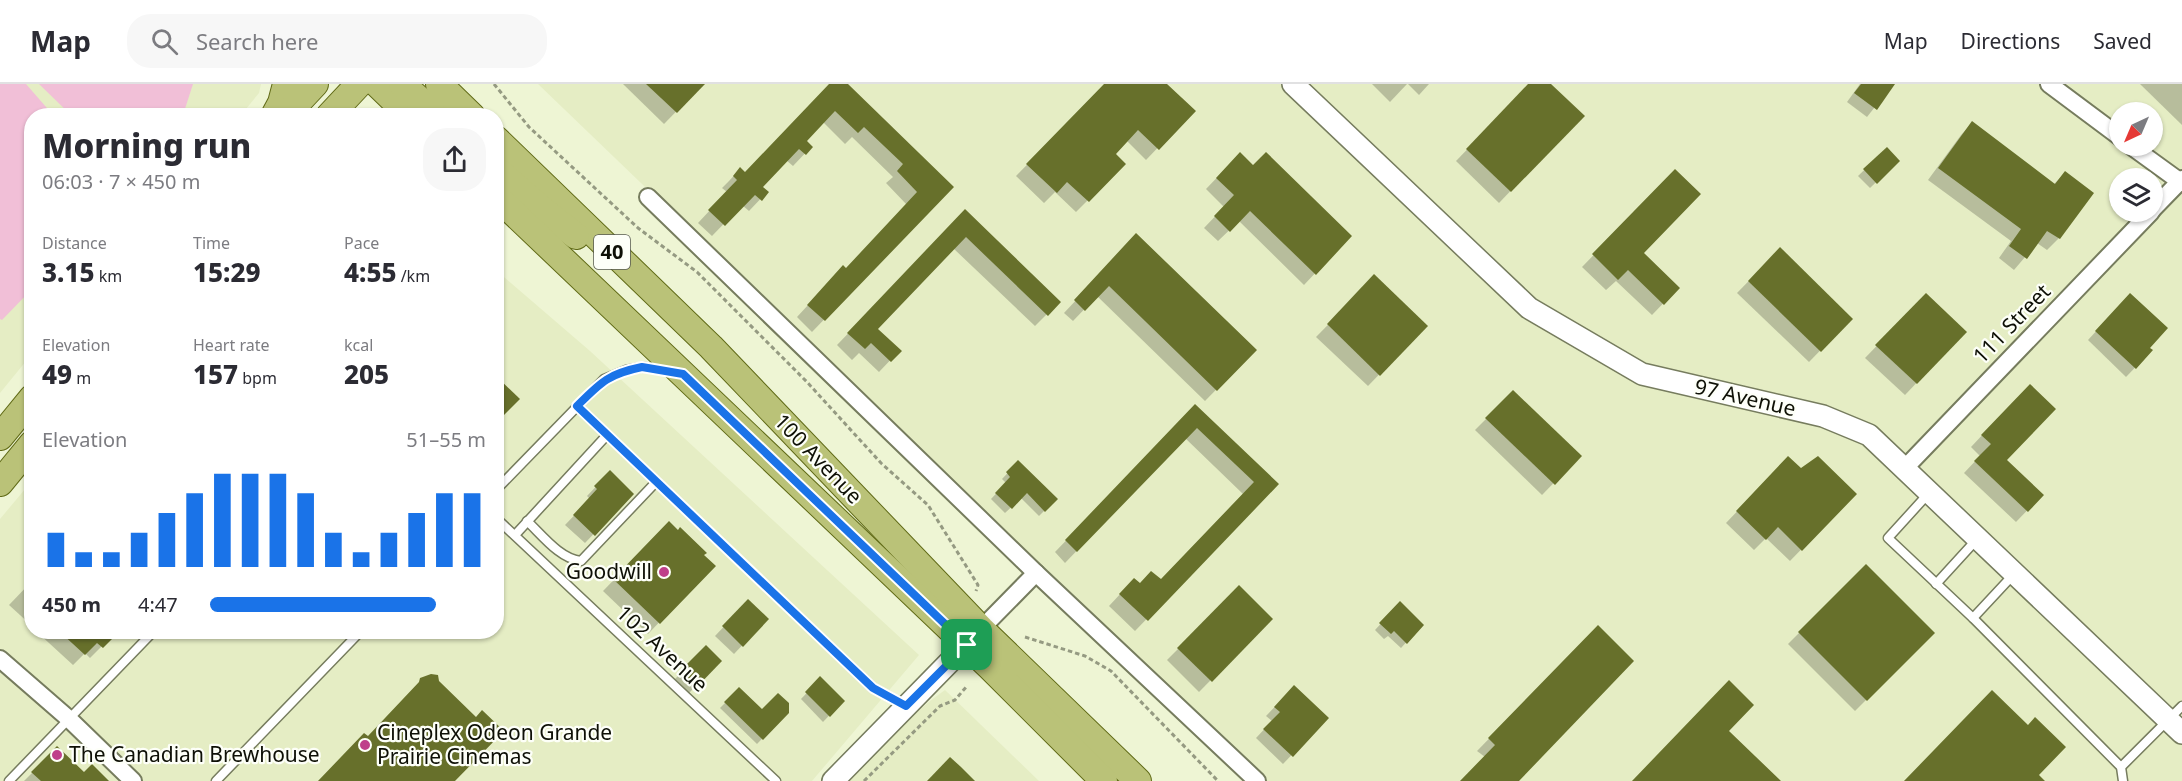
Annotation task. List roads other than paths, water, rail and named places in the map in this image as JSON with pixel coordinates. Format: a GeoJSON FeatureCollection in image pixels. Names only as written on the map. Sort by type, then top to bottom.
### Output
{"type":"FeatureCollection","features":[{"type":"Feature","properties":{"kind":"main road"},"geometry":{"type":"LineString","coordinates":[[278,108],[286,84]]}},
{"type":"Feature","properties":{"kind":"main road"},"geometry":{"type":"LineString","coordinates":[[292,108],[315,84]]}},
{"type":"Feature","properties":{"kind":"main road"},"geometry":{"type":"LineString","coordinates":[[336,108],[359,84]]}},
{"type":"Feature","properties":{"kind":"main road"},"geometry":{"type":"LineString","coordinates":[[377,84],[402,108]]}},
{"type":"Feature","properties":{"kind":"main road"},"geometry":{"type":"LineString","coordinates":[[402,84],[429,108]]}},
{"type":"Feature","properties":{"kind":"main road"},"geometry":{"type":"LineString","coordinates":[[439,84],[464,108]]}},
{"type":"Feature","properties":{"kind":"main road"},"geometry":{"type":"LineString","coordinates":[[465,84],[479,108]]}},
{"type":"Feature","properties":{"kind":"main road","name":"100 Avenue"},"geometry":{"type":"LineString","coordinates":[[504,156],[711,348],[1104,781]]}},
{"type":"Feature","properties":{"kind":"main road","name":"100 Avenue"},"geometry":{"type":"LineString","coordinates":[[504,204],[683,374],[974,637],[1138,781]]}},
{"type":"Feature","properties":{"kind":"main road"},"geometry":{"type":"LineString","coordinates":[[504,210],[529,227]]}},
{"type":"Feature","properties":{"kind":"main road"},"geometry":{"type":"LineString","coordinates":[[0,437],[24,408]]}},
{"type":"Feature","properties":{"kind":"main road"},"geometry":{"type":"LineString","coordinates":[[0,483],[24,454]]}},
{"type":"Feature","properties":{"kind":"street","name":"97 Avenue"},"geometry":{"type":"LineString","coordinates":[[1293,84],[1529,308],[1642,374],[1823,416],[1869,435],[2015,573],[2178,720]]}},
{"type":"Feature","properties":{"kind":"street"},"geometry":{"type":"LineString","coordinates":[[2049,84],[2109,129]]}},
{"type":"Feature","properties":{"kind":"street"},"geometry":{"type":"LineString","coordinates":[[2146,156],[2181,181]]}},
{"type":"Feature","properties":{"kind":"street","name":"111 Street"},"geometry":{"type":"LineString","coordinates":[[2163,200],[2181,181]]}},
{"type":"Feature","properties":{"kind":"street"},"geometry":{"type":"LineString","coordinates":[[648,197],[1036,573],[1257,781]]}},
{"type":"Feature","properties":{"kind":"street","name":"111 Street"},"geometry":{"type":"LineString","coordinates":[[1905,468],[2141,222]]}},
{"type":"Feature","properties":{"kind":"street"},"geometry":{"type":"LineString","coordinates":[[833,781],[1036,573]]}},
{"type":"Feature","properties":{"kind":"street"},"geometry":{"type":"LineString","coordinates":[[0,658],[69,719],[133,781]]}},
{"type":"Feature","properties":{"kind":"lane"},"geometry":{"type":"LineString","coordinates":[[504,482],[604,379],[626,370],[642,367],[683,374]]}},
{"type":"Feature","properties":{"kind":"lane"},"geometry":{"type":"LineString","coordinates":[[577,406],[873,688],[906,706]]}},
{"type":"Feature","properties":{"kind":"lane"},"geometry":{"type":"LineString","coordinates":[[515,535],[607,435]]}},
{"type":"Feature","properties":{"kind":"lane"},"geometry":{"type":"LineString","coordinates":[[528,521],[561,552],[572,560],[581,561],[656,482]]}},
{"type":"Feature","properties":{"kind":"lane"},"geometry":{"type":"LineString","coordinates":[[1929,492],[1888,538],[1974,618],[2121,767],[2124,781]]}},
{"type":"Feature","properties":{"kind":"lane","name":"102 Avenue"},"geometry":{"type":"LineString","coordinates":[[504,525],[776,781]]}},
{"type":"Feature","properties":{"kind":"lane"},"geometry":{"type":"LineString","coordinates":[[1936,584],[1978,538]]}},
{"type":"Feature","properties":{"kind":"lane"},"geometry":{"type":"LineString","coordinates":[[1974,618],[2015,573]]}},
{"type":"Feature","properties":{"kind":"lane"},"geometry":{"type":"LineString","coordinates":[[9,781],[146,639]]}},
{"type":"Feature","properties":{"kind":"lane"},"geometry":{"type":"LineString","coordinates":[[216,781],[353,639]]}},
{"type":"Feature","properties":{"kind":"lane"},"geometry":{"type":"LineString","coordinates":[[2121,767],[2178,720]]}},
{"type":"Feature","properties":{"kind":"place","name":"Goodwill"},"geometry":{"type":"Point","coordinates":[664,572]}},
{"type":"Feature","properties":{"kind":"place","name":"Cineplex Odeon Grande Prairie Cinemas"},"geometry":{"type":"Point","coordinates":[365,745]}},
{"type":"Feature","properties":{"kind":"place","name":"The Canadian Brewhouse"},"geometry":{"type":"Point","coordinates":[57,755]}}]}
